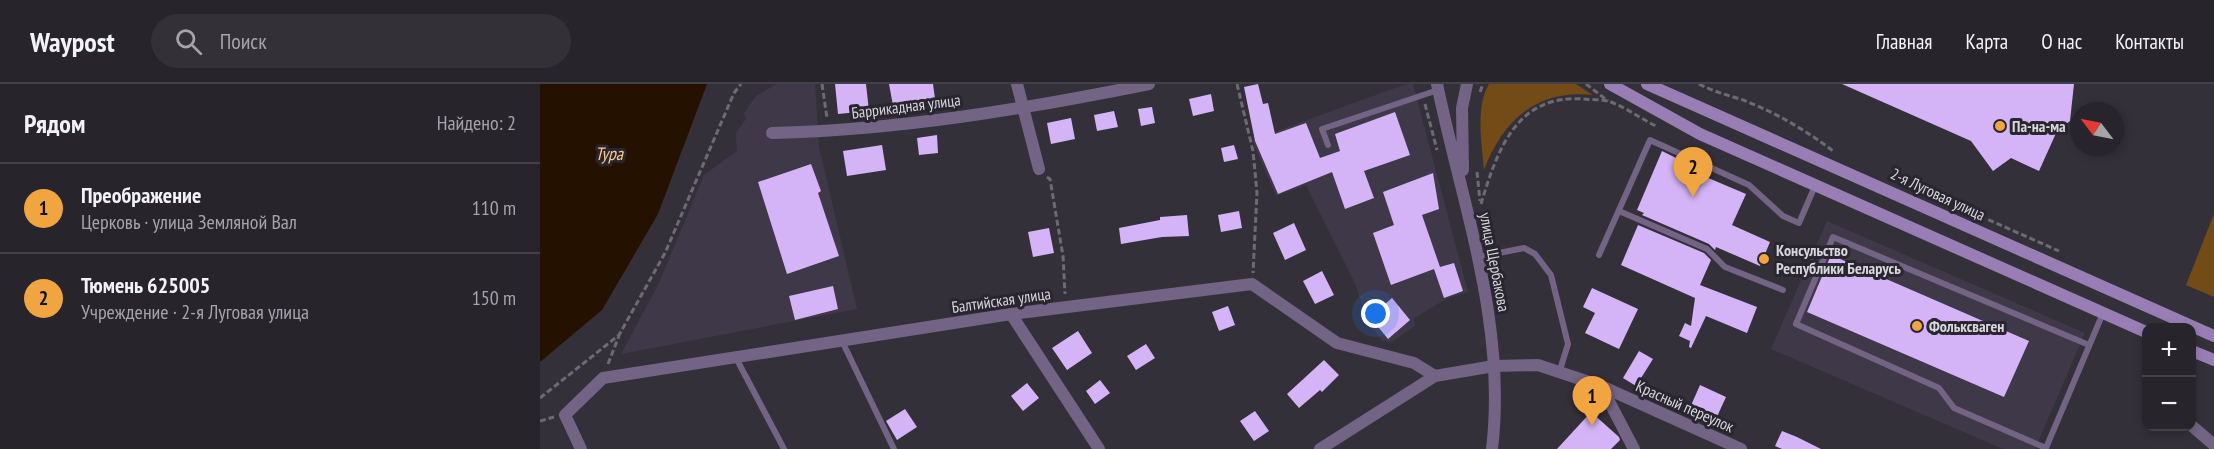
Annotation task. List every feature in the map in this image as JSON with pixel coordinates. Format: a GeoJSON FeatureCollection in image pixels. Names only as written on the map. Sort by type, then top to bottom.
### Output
{"type":"FeatureCollection","features":[{"type":"Feature","properties":{"kind":"main road"},"geometry":{"type":"LineString","coordinates":[[1610,84],[1700,134],[2142,330]]}},
{"type":"Feature","properties":{"kind":"main road","name":"2-я Луговая улица"},"geometry":{"type":"LineString","coordinates":[[1650,85],[2214,336]]}},
{"type":"Feature","properties":{"kind":"main road"},"geometry":{"type":"LineString","coordinates":[[2196,353],[2214,360]]}},
{"type":"Feature","properties":{"kind":"street"},"geometry":{"type":"LineString","coordinates":[[1017,84],[1039,169]]}},
{"type":"Feature","properties":{"kind":"street","name":"Баррикадная улица"},"geometry":{"type":"LineString","coordinates":[[771,133],[829,132],[1022,110],[1149,84]]}},
{"type":"Feature","properties":{"kind":"street"},"geometry":{"type":"LineString","coordinates":[[1465,192],[1462,108],[1467,84]]}},
{"type":"Feature","properties":{"kind":"street","name":"улица Щербакова"},"geometry":{"type":"LineString","coordinates":[[1438,87],[1465,192],[1488,300],[1494,366],[1492,449]]}},
{"type":"Feature","properties":{"kind":"street"},"geometry":{"type":"LineString","coordinates":[[1252,284],[1337,343],[1414,363],[1435,376]]}},
{"type":"Feature","properties":{"kind":"street","name":"Балтийская улица"},"geometry":{"type":"LineString","coordinates":[[603,378],[1011,314],[1252,284]]}},
{"type":"Feature","properties":{"kind":"street"},"geometry":{"type":"LineString","coordinates":[[1011,314],[1099,449]]}},
{"type":"Feature","properties":{"kind":"street","name":"Красный переулок"},"geometry":{"type":"LineString","coordinates":[[1320,449],[1435,376],[1494,366],[1538,365],[1601,386],[1741,449]]}},
{"type":"Feature","properties":{"kind":"street"},"geometry":{"type":"LineString","coordinates":[[581,449],[565,415],[603,378]]}},
{"type":"Feature","properties":{"kind":"street"},"geometry":{"type":"LineString","coordinates":[[1601,386],[1635,449]]}},
{"type":"Feature","properties":{"kind":"street"},"geometry":{"type":"LineString","coordinates":[[2196,429],[2214,445]]}},
{"type":"Feature","properties":{"kind":"lane"},"geometry":{"type":"LineString","coordinates":[[1328,145],[1322,129],[1438,87]]}},
{"type":"Feature","properties":{"kind":"lane"},"geometry":{"type":"LineString","coordinates":[[1599,255],[1650,140],[1749,185],[1783,216],[1798,223],[1815,186]]}},
{"type":"Feature","properties":{"kind":"lane"},"geometry":{"type":"LineString","coordinates":[[1618,211],[1707,249],[1725,267],[1783,290]]}},
{"type":"Feature","properties":{"kind":"lane"},"geometry":{"type":"LineString","coordinates":[[2089,345],[1833,237],[1796,324],[1939,388],[1954,408],[2046,448],[2103,313]]}},
{"type":"Feature","properties":{"kind":"lane"},"geometry":{"type":"LineString","coordinates":[[1479,257],[1524,248],[1535,254],[1551,275],[1568,344],[1559,373]]}},
{"type":"Feature","properties":{"kind":"lane"},"geometry":{"type":"LineString","coordinates":[[841,340],[894,449]]}},
{"type":"Feature","properties":{"kind":"lane"},"geometry":{"type":"LineString","coordinates":[[735,356],[784,449]]}},
{"type":"Feature","properties":{"kind":"path"},"geometry":{"type":"LineString","coordinates":[[603,378],[620,335],[665,253],[741,84]]}},
{"type":"Feature","properties":{"kind":"path"},"geometry":{"type":"LineString","coordinates":[[822,84],[829,132]]}},
{"type":"Feature","properties":{"kind":"path"},"geometry":{"type":"LineString","coordinates":[[1237,84],[1253,152],[1257,193],[1252,284]]}},
{"type":"Feature","properties":{"kind":"path"},"geometry":{"type":"LineString","coordinates":[[1479,95],[1483,84]]}},
{"type":"Feature","properties":{"kind":"path"},"geometry":{"type":"LineString","coordinates":[[1586,84],[1610,102],[1659,128]]}},
{"type":"Feature","properties":{"kind":"path"},"geometry":{"type":"LineString","coordinates":[[1699,84],[1718,94],[1743,100],[1810,134],[1838,154]]}},
{"type":"Feature","properties":{"kind":"path"},"geometry":{"type":"LineString","coordinates":[[1481,204],[1497,153],[1518,122],[1545,103],[1573,99],[1610,102]]}},
{"type":"Feature","properties":{"kind":"path"},"geometry":{"type":"LineString","coordinates":[[1475,162],[1483,214]]}},
{"type":"Feature","properties":{"kind":"path"},"geometry":{"type":"LineString","coordinates":[[1039,169],[1050,179],[1063,256],[1066,308]]}},
{"type":"Feature","properties":{"kind":"path"},"geometry":{"type":"LineString","coordinates":[[540,398],[620,335]]}},
{"type":"Feature","properties":{"kind":"shaded area"},"geometry":{"type":"Polygon","coordinates":[[[777,84],[815,84],[819,147],[857,309],[621,354],[659,283],[704,175],[737,151],[736,133],[746,119],[744,113],[756,96],[777,84]]]}},
{"type":"Feature","properties":{"kind":"shaded area"},"geometry":{"type":"Polygon","coordinates":[[[1406,84],[1413,84],[1468,292],[1446,299],[1413,319],[1416,325],[1392,342],[1382,341],[1366,318],[1355,283],[1306,185],[1276,196],[1252,140],[1406,84]]]}},
{"type":"Feature","properties":{"kind":"shaded area"},"geometry":{"type":"Polygon","coordinates":[[[1489,84],[1576,84],[1593,95],[1573,94],[1555,97],[1525,112],[1501,136],[1484,170],[1481,114],[1482,103],[1489,84]]]}},
{"type":"Feature","properties":{"kind":"shaded area"},"geometry":{"type":"Polygon","coordinates":[[[2214,214],[2214,297],[2186,285],[2214,214]]]}},
{"type":"Feature","properties":{"kind":"shaded area"},"geometry":{"type":"Polygon","coordinates":[[[1827,221],[2085,333],[2035,449],[2003,449],[1771,349],[1827,221]]]}},
{"type":"Feature","properties":{"kind":"water","name":"Тура"},"geometry":{"type":"Polygon","coordinates":[[[540,84],[707,84],[658,214],[602,310],[540,362],[540,84]]]}},
{"type":"Feature","properties":{"kind":"building"},"geometry":{"type":"Polygon","coordinates":[[[835,84],[866,84],[869,111],[838,114],[835,84]]]}},
{"type":"Feature","properties":{"kind":"building"},"geometry":{"type":"Polygon","coordinates":[[[889,84],[933,84],[936,106],[894,111],[889,84]]]}},
{"type":"Feature","properties":{"kind":"building"},"geometry":{"type":"Polygon","coordinates":[[[1258,84],[1263,104],[1268,103],[1275,134],[1306,123],[1320,158],[1340,151],[1335,134],[1395,112],[1410,155],[1364,171],[1374,198],[1345,209],[1332,172],[1278,194],[1255,141],[1244,87],[1258,84]]]}},
{"type":"Feature","properties":{"kind":"building","name":"Па-на-ма"},"geometry":{"type":"Polygon","coordinates":[[[1842,84],[2074,84],[2072,102],[2070,102],[2070,121],[2057,131],[2039,171],[2011,158],[1993,171],[1971,141],[1842,84]]]}},
{"type":"Feature","properties":{"kind":"building"},"geometry":{"type":"Polygon","coordinates":[[[1211,94],[1214,111],[1193,116],[1189,99],[1211,94]]]}},
{"type":"Feature","properties":{"kind":"building"},"geometry":{"type":"Polygon","coordinates":[[[1152,107],[1155,123],[1141,126],[1138,109],[1152,107]]]}},
{"type":"Feature","properties":{"kind":"building"},"geometry":{"type":"Polygon","coordinates":[[[1114,111],[1118,127],[1097,131],[1094,115],[1114,111]]]}},
{"type":"Feature","properties":{"kind":"building"},"geometry":{"type":"Polygon","coordinates":[[[1071,118],[1075,139],[1051,144],[1047,123],[1071,118]]]}},
{"type":"Feature","properties":{"kind":"building"},"geometry":{"type":"Polygon","coordinates":[[[937,135],[938,153],[919,155],[917,138],[937,135]]]}},
{"type":"Feature","properties":{"kind":"building"},"geometry":{"type":"Polygon","coordinates":[[[882,145],[886,170],[847,176],[843,151],[882,145]]]}},
{"type":"Feature","properties":{"kind":"building"},"geometry":{"type":"Polygon","coordinates":[[[1234,145],[1238,159],[1224,162],[1221,148],[1234,145]]]}},
{"type":"Feature","properties":{"kind":"building"},"geometry":{"type":"Polygon","coordinates":[[[1662,151],[1678,159],[1680,166],[1746,194],[1732,225],[1770,242],[1760,266],[1716,247],[1715,250],[1709,244],[1642,215],[1644,213],[1637,210],[1662,151]]]}},
{"type":"Feature","properties":{"kind":"building"},"geometry":{"type":"Polygon","coordinates":[[[811,164],[839,256],[787,274],[758,182],[811,164]]]}},
{"type":"Feature","properties":{"kind":"building"},"geometry":{"type":"Polygon","coordinates":[[[1433,173],[1439,209],[1422,215],[1440,267],[1454,263],[1463,291],[1444,298],[1434,269],[1391,285],[1373,233],[1394,225],[1383,192],[1433,173]]]}},
{"type":"Feature","properties":{"kind":"building"},"geometry":{"type":"Polygon","coordinates":[[[1239,211],[1242,228],[1221,232],[1218,215],[1239,211]]]}},
{"type":"Feature","properties":{"kind":"building"},"geometry":{"type":"Polygon","coordinates":[[[1187,215],[1189,236],[1162,237],[1121,244],[1119,228],[1160,220],[1160,217],[1187,215]]]}},
{"type":"Feature","properties":{"kind":"building"},"geometry":{"type":"Polygon","coordinates":[[[1294,223],[1306,250],[1285,260],[1273,233],[1294,223]]]}},
{"type":"Feature","properties":{"kind":"building"},"geometry":{"type":"Polygon","coordinates":[[[1638,225],[1704,253],[1711,260],[1700,285],[1757,307],[1747,333],[1706,316],[1691,348],[1689,347],[1690,341],[1679,336],[1685,323],[1691,326],[1695,298],[1621,265],[1638,225]]]}},
{"type":"Feature","properties":{"kind":"building"},"geometry":{"type":"Polygon","coordinates":[[[1049,228],[1054,253],[1033,257],[1028,232],[1049,228]]]}},
{"type":"Feature","properties":{"kind":"building","name":"Фольксваген"},"geometry":{"type":"Polygon","coordinates":[[[1831,255],[2029,341],[2004,397],[1807,312],[1831,255]]]}},
{"type":"Feature","properties":{"kind":"building"},"geometry":{"type":"Polygon","coordinates":[[[1322,271],[1334,295],[1315,304],[1303,281],[1322,271]]]}},
{"type":"Feature","properties":{"kind":"building"},"geometry":{"type":"Polygon","coordinates":[[[833,286],[838,309],[795,320],[789,296],[833,286]]]}},
{"type":"Feature","properties":{"kind":"building"},"geometry":{"type":"Polygon","coordinates":[[[1592,288],[1638,309],[1619,349],[1585,333],[1595,313],[1583,307],[1592,288]]]}},
{"type":"Feature","properties":{"kind":"building"},"geometry":{"type":"Polygon","coordinates":[[[1392,298],[1410,320],[1388,339],[1370,317],[1392,298]]]}},
{"type":"Feature","properties":{"kind":"building"},"geometry":{"type":"Polygon","coordinates":[[[1228,306],[1235,325],[1219,331],[1212,312],[1228,306]]]}},
{"type":"Feature","properties":{"kind":"building"},"geometry":{"type":"Polygon","coordinates":[[[1078,331],[1092,353],[1067,370],[1052,348],[1078,331]]]}},
{"type":"Feature","properties":{"kind":"building"},"geometry":{"type":"Polygon","coordinates":[[[1146,344],[1155,358],[1136,370],[1127,356],[1146,344]]]}},
{"type":"Feature","properties":{"kind":"building"},"geometry":{"type":"Polygon","coordinates":[[[1639,351],[1653,359],[1636,386],[1623,378],[1639,351]]]}},
{"type":"Feature","properties":{"kind":"building"},"geometry":{"type":"Polygon","coordinates":[[[1324,360],[1339,375],[1322,392],[1320,390],[1299,408],[1287,394],[1324,360]]]}},
{"type":"Feature","properties":{"kind":"building"},"geometry":{"type":"Polygon","coordinates":[[[1100,380],[1110,393],[1095,404],[1086,391],[1100,380]]]}},
{"type":"Feature","properties":{"kind":"building"},"geometry":{"type":"Polygon","coordinates":[[[1027,383],[1039,398],[1023,411],[1011,396],[1027,383]]]}},
{"type":"Feature","properties":{"kind":"building"},"geometry":{"type":"Polygon","coordinates":[[[1700,385],[1726,397],[1715,421],[1689,410],[1700,385]]]}},
{"type":"Feature","properties":{"kind":"building"},"geometry":{"type":"Polygon","coordinates":[[[905,409],[917,427],[897,440],[886,421],[905,409]]]}},
{"type":"Feature","properties":{"kind":"building"},"geometry":{"type":"Polygon","coordinates":[[[1255,411],[1269,431],[1254,441],[1240,421],[1255,411]]]}},
{"type":"Feature","properties":{"kind":"building"},"geometry":{"type":"Polygon","coordinates":[[[1591,412],[1620,440],[1611,449],[1557,449],[1591,412]]]}},
{"type":"Feature","properties":{"kind":"building"},"geometry":{"type":"Polygon","coordinates":[[[1782,431],[1821,449],[1782,449],[1775,446],[1782,431]]]}},
{"type":"Feature","properties":{"kind":"place","name":"Па-на-ма"},"geometry":{"type":"Point","coordinates":[2000,126]}},
{"type":"Feature","properties":{"kind":"place","name":"Тюмень 625005"},"geometry":{"type":"Point","coordinates":[1693,197]}},
{"type":"Feature","properties":{"kind":"place","name":"Консульство Республики Беларусь"},"geometry":{"type":"Point","coordinates":[1764,259]}},
{"type":"Feature","properties":{"kind":"place","name":"Фольксваген"},"geometry":{"type":"Point","coordinates":[1917,326]}},
{"type":"Feature","properties":{"kind":"place","name":"Преображение"},"geometry":{"type":"Point","coordinates":[1592,426]}}]}
